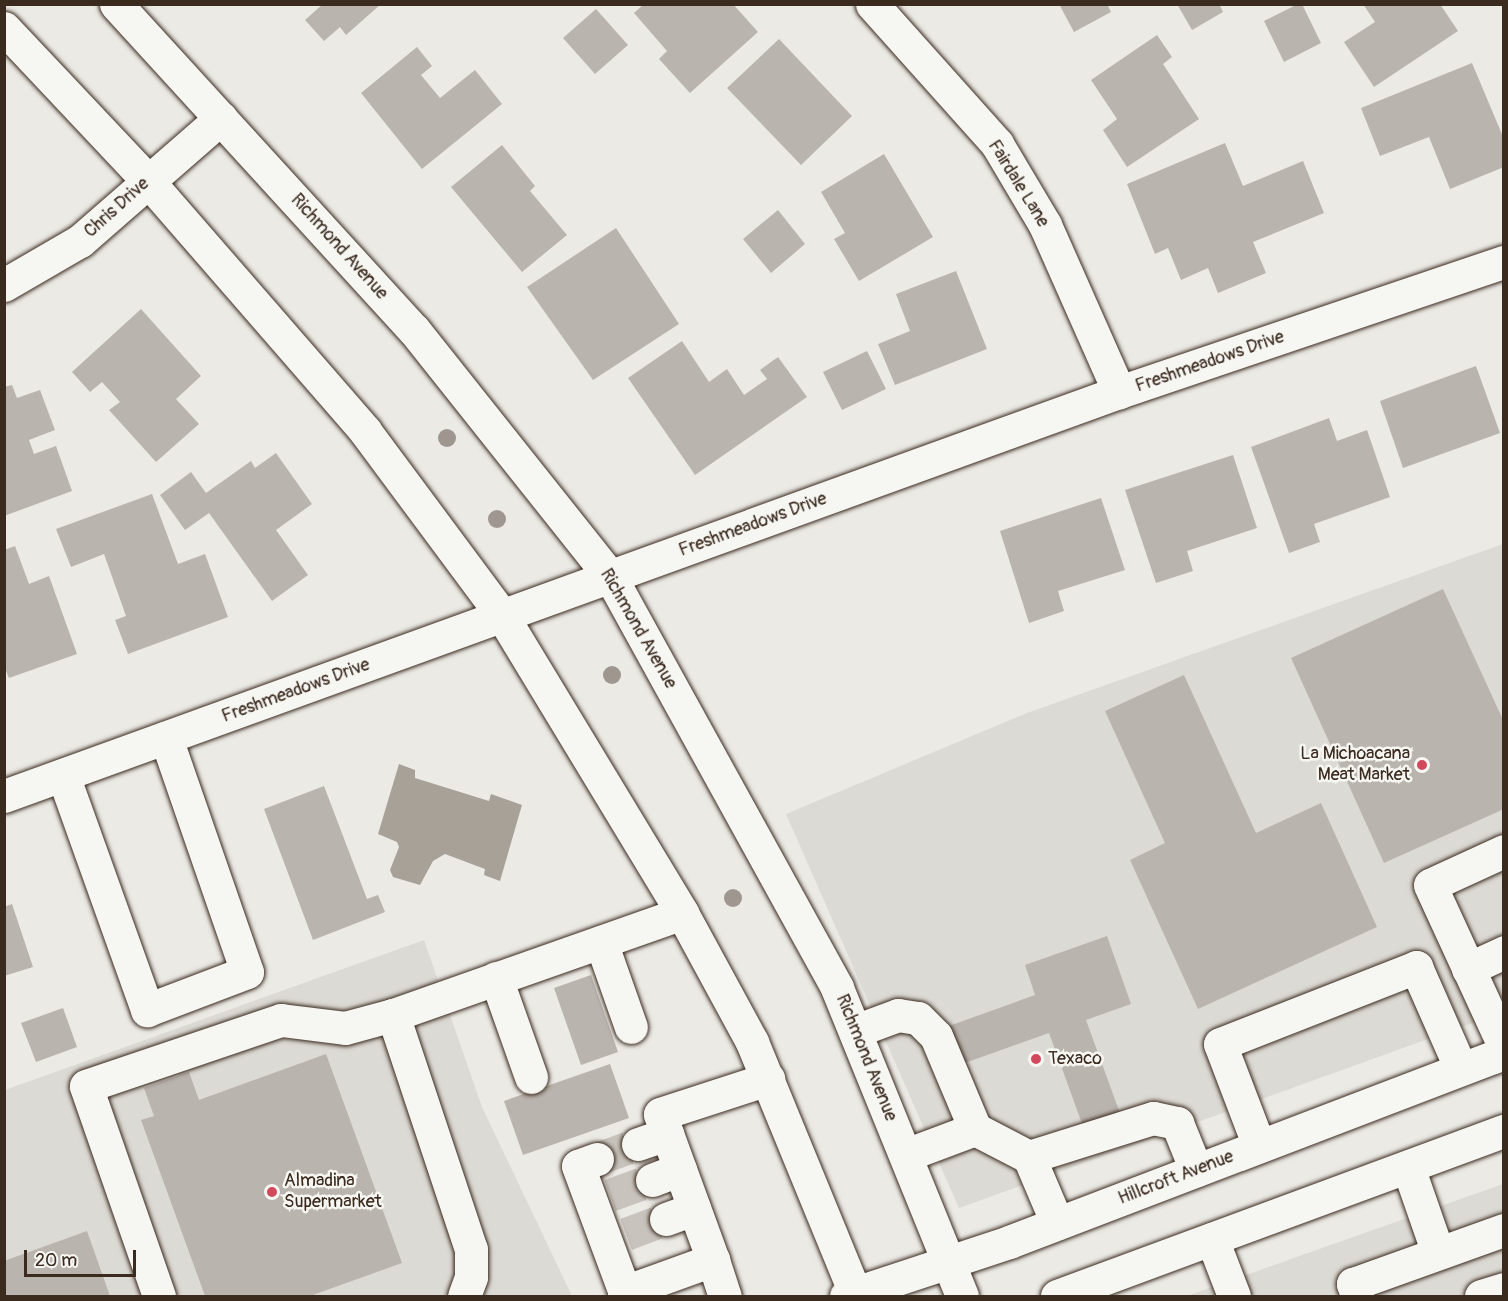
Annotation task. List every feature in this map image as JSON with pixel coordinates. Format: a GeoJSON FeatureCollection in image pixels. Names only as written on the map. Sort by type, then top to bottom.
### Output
{"type":"FeatureCollection","features":[{"type":"Feature","properties":{"kind":"main road","name":"Richmond Avenue"},"geometry":{"type":"LineString","coordinates":[[116,4],[414,330],[610,576],[837,988],[962,1296]]}},
{"type":"Feature","properties":{"kind":"main road","name":"Fairdale Lane"},"geometry":{"type":"LineString","coordinates":[[872,4],[996,144],[1045,225],[1119,393]]}},
{"type":"Feature","properties":{"kind":"main road"},"geometry":{"type":"LineString","coordinates":[[4,28],[148,181],[364,431],[503,617],[682,913],[752,1042],[852,1295]]}},
{"type":"Feature","properties":{"kind":"main road","name":"Chris Drive"},"geometry":{"type":"LineString","coordinates":[[4,285],[80,241],[221,118]]}},
{"type":"Feature","properties":{"kind":"main road","name":"Freshmeadows Drive"},"geometry":{"type":"LineString","coordinates":[[4,796],[1119,393],[1503,261]]}},
{"type":"Feature","properties":{"kind":"main road"},"geometry":{"type":"LineString","coordinates":[[63,775],[147,1010],[247,972],[166,738]]}},
{"type":"Feature","properties":{"kind":"main road"},"geometry":{"type":"LineString","coordinates":[[1503,851],[1430,885],[1503,1046]]}},
{"type":"Feature","properties":{"kind":"main road"},"geometry":{"type":"LineString","coordinates":[[159,1296],[86,1086],[281,1020],[345,1028],[393,1015],[682,913]]}},
{"type":"Feature","properties":{"kind":"main road"},"geometry":{"type":"LineString","coordinates":[[601,942],[631,1027]]}},
{"type":"Feature","properties":{"kind":"main road"},"geometry":{"type":"LineString","coordinates":[[1468,969],[1503,952]]}},
{"type":"Feature","properties":{"kind":"main road"},"geometry":{"type":"LineString","coordinates":[[1259,1146],[1220,1044],[1416,967],[1461,1069]]}},
{"type":"Feature","properties":{"kind":"main road"},"geometry":{"type":"LineString","coordinates":[[496,978],[531,1077]]}},
{"type":"Feature","properties":{"kind":"main road"},"geometry":{"type":"LineString","coordinates":[[393,1015],[471,1249],[471,1277],[464,1296]]}},
{"type":"Feature","properties":{"kind":"main road"},"geometry":{"type":"LineString","coordinates":[[855,1031],[898,1015],[918,1018],[936,1036],[975,1129],[1029,1157],[1057,1223]]}},
{"type":"Feature","properties":{"kind":"main road","name":"Hillcroft Avenue"},"geometry":{"type":"LineString","coordinates":[[852,1295],[1057,1223],[1503,1053]]}},
{"type":"Feature","properties":{"kind":"main road"},"geometry":{"type":"LineString","coordinates":[[725,1296],[713,1260],[680,1214],[652,1139],[660,1114],[768,1079]]}},
{"type":"Feature","properties":{"kind":"main road"},"geometry":{"type":"LineString","coordinates":[[1029,1157],[1153,1119],[1177,1123],[1196,1170]]}},
{"type":"Feature","properties":{"kind":"main road"},"geometry":{"type":"LineString","coordinates":[[906,1155],[975,1129]]}},
{"type":"Feature","properties":{"kind":"main road"},"geometry":{"type":"LineString","coordinates":[[1057,1296],[1090,1291],[1212,1239],[1503,1131]]}},
{"type":"Feature","properties":{"kind":"main road"},"geometry":{"type":"LineString","coordinates":[[597,1159],[578,1166],[601,1198],[616,1238],[625,1294],[713,1260]]}},
{"type":"Feature","properties":{"kind":"main road"},"geometry":{"type":"LineString","coordinates":[[1408,1167],[1438,1253]]}},
{"type":"Feature","properties":{"kind":"main road"},"geometry":{"type":"LineString","coordinates":[[1357,1296],[1353,1284],[1503,1230]]}},
{"type":"Feature","properties":{"kind":"main road"},"geometry":{"type":"LineString","coordinates":[[1212,1239],[1234,1296]]}},
{"type":"Feature","properties":{"kind":"main road"},"geometry":{"type":"LineString","coordinates":[[1482,1296],[1503,1289]]}},
{"type":"Feature","properties":{"kind":"shaded area"},"geometry":{"type":"Polygon","coordinates":[[[1503,544],[1503,1012],[959,1208],[786,814],[1027,713],[1503,544]]]}},
{"type":"Feature","properties":{"kind":"shaded area"},"geometry":{"type":"Polygon","coordinates":[[[399,764],[415,770],[415,778],[489,801],[491,794],[522,805],[500,881],[484,875],[485,869],[445,854],[433,861],[420,885],[393,877],[390,870],[399,847],[397,842],[378,834],[399,764]]]}},
{"type":"Feature","properties":{"kind":"shaded area"},"geometry":{"type":"Polygon","coordinates":[[[424,940],[482,1107],[572,1296],[5,1296],[5,1090],[424,940]]]}},
{"type":"Feature","properties":{"kind":"shaded area"},"geometry":{"type":"Polygon","coordinates":[[[1503,1184],[1503,1296],[1187,1296],[1503,1184]]]}},
{"type":"Feature","properties":{"kind":"building"},"geometry":{"type":"Polygon","coordinates":[[[323,4],[381,4],[346,35],[340,27],[324,41],[305,20],[323,4]]]}},
{"type":"Feature","properties":{"kind":"building"},"geometry":{"type":"Polygon","coordinates":[[[644,4],[733,4],[758,32],[690,93],[659,59],[667,51],[634,13],[644,4]]]}},
{"type":"Feature","properties":{"kind":"building"},"geometry":{"type":"Polygon","coordinates":[[[1059,4],[1107,4],[1111,12],[1074,32],[1059,4]]]}},
{"type":"Feature","properties":{"kind":"building"},"geometry":{"type":"Polygon","coordinates":[[[1177,4],[1219,4],[1223,12],[1192,30],[1177,4]]]}},
{"type":"Feature","properties":{"kind":"building"},"geometry":{"type":"Polygon","coordinates":[[[1302,4],[1321,43],[1284,62],[1264,21],[1302,4]]]}},
{"type":"Feature","properties":{"kind":"building"},"geometry":{"type":"Polygon","coordinates":[[[1363,4],[1440,4],[1458,31],[1374,87],[1344,42],[1375,22],[1363,4]]]}},
{"type":"Feature","properties":{"kind":"building"},"geometry":{"type":"Polygon","coordinates":[[[596,9],[628,45],[595,74],[563,38],[596,9]]]}},
{"type":"Feature","properties":{"kind":"building"},"geometry":{"type":"Polygon","coordinates":[[[1157,35],[1172,57],[1163,64],[1199,119],[1127,167],[1103,130],[1117,119],[1091,80],[1157,35]]]}},
{"type":"Feature","properties":{"kind":"building"},"geometry":{"type":"Polygon","coordinates":[[[779,39],[852,116],[801,165],[727,88],[779,39]]]}},
{"type":"Feature","properties":{"kind":"building"},"geometry":{"type":"Polygon","coordinates":[[[417,47],[432,66],[421,75],[440,98],[475,70],[502,104],[422,169],[361,93],[417,47]]]}},
{"type":"Feature","properties":{"kind":"building"},"geometry":{"type":"Polygon","coordinates":[[[1472,63],[1504,139],[1504,167],[1450,189],[1429,137],[1380,156],[1361,108],[1472,63]]]}},
{"type":"Feature","properties":{"kind":"building"},"geometry":{"type":"Polygon","coordinates":[[[1225,143],[1243,186],[1303,161],[1324,213],[1253,242],[1266,273],[1218,293],[1208,268],[1181,280],[1168,248],[1155,254],[1127,184],[1225,143]]]}},
{"type":"Feature","properties":{"kind":"building"},"geometry":{"type":"Polygon","coordinates":[[[502,145],[535,186],[530,191],[567,235],[522,272],[451,187],[502,145]]]}},
{"type":"Feature","properties":{"kind":"building"},"geometry":{"type":"Polygon","coordinates":[[[884,154],[933,237],[859,281],[834,239],[845,233],[821,192],[884,154]]]}},
{"type":"Feature","properties":{"kind":"building"},"geometry":{"type":"Polygon","coordinates":[[[778,210],[805,244],[771,273],[743,239],[778,210]]]}},
{"type":"Feature","properties":{"kind":"building"},"geometry":{"type":"Polygon","coordinates":[[[616,228],[679,324],[593,380],[527,287],[616,228]]]}},
{"type":"Feature","properties":{"kind":"building"},"geometry":{"type":"Polygon","coordinates":[[[956,271],[987,349],[895,385],[878,344],[910,331],[896,294],[956,271]]]}},
{"type":"Feature","properties":{"kind":"building"},"geometry":{"type":"Polygon","coordinates":[[[141,309],[201,376],[176,399],[199,424],[156,462],[109,410],[120,402],[102,382],[90,392],[72,372],[141,309]]]}},
{"type":"Feature","properties":{"kind":"building"},"geometry":{"type":"Polygon","coordinates":[[[682,341],[709,382],[727,369],[744,395],[767,379],[760,370],[778,357],[807,397],[695,475],[628,378],[682,341]]]}},
{"type":"Feature","properties":{"kind":"building"},"geometry":{"type":"Polygon","coordinates":[[[867,351],[886,389],[842,410],[823,372],[867,351]]]}},
{"type":"Feature","properties":{"kind":"building"},"geometry":{"type":"Polygon","coordinates":[[[1476,366],[1500,433],[1403,468],[1380,401],[1476,366]]]}},
{"type":"Feature","properties":{"kind":"building"},"geometry":{"type":"Polygon","coordinates":[[[12,385],[17,398],[40,390],[55,430],[29,440],[34,454],[56,446],[72,491],[4,516],[4,387],[12,385]]]}},
{"type":"Feature","properties":{"kind":"building"},"geometry":{"type":"Polygon","coordinates":[[[1329,418],[1337,441],[1367,430],[1390,497],[1314,524],[1320,542],[1289,553],[1251,447],[1329,418]]]}},
{"type":"Feature","properties":{"kind":"building"},"geometry":{"type":"Polygon","coordinates":[[[276,453],[312,504],[276,530],[308,575],[272,601],[209,513],[185,530],[160,495],[191,472],[206,493],[251,461],[255,468],[276,453]]]}},
{"type":"Feature","properties":{"kind":"building"},"geometry":{"type":"Polygon","coordinates":[[[1233,455],[1257,528],[1187,551],[1193,571],[1156,583],[1125,490],[1233,455]]]}},
{"type":"Feature","properties":{"kind":"building"},"geometry":{"type":"Polygon","coordinates":[[[152,494],[178,564],[205,554],[228,617],[128,654],[115,620],[126,616],[104,554],[71,567],[56,529],[152,494]]]}},
{"type":"Feature","properties":{"kind":"building"},"geometry":{"type":"Polygon","coordinates":[[[1101,498],[1125,570],[1058,591],[1064,611],[1029,623],[1000,531],[1101,498]]]}},
{"type":"Feature","properties":{"kind":"building"},"geometry":{"type":"Polygon","coordinates":[[[15,546],[29,584],[49,576],[77,654],[9,678],[4,666],[4,550],[15,546]]]}},
{"type":"Feature","properties":{"kind":"building","name":"La Michoacana Meat Market"},"geometry":{"type":"Polygon","coordinates":[[[1443,589],[1504,722],[1504,809],[1384,863],[1291,658],[1443,589]]]}},
{"type":"Feature","properties":{"kind":"building"},"geometry":{"type":"Polygon","coordinates":[[[1184,675],[1256,833],[1321,803],[1377,927],[1198,1009],[1130,860],[1165,843],[1105,711],[1184,675]]]}},
{"type":"Feature","properties":{"kind":"building"},"geometry":{"type":"Polygon","coordinates":[[[324,786],[367,899],[378,895],[385,912],[313,940],[264,809],[324,786]]]}},
{"type":"Feature","properties":{"kind":"building"},"geometry":{"type":"Polygon","coordinates":[[[12,904],[33,967],[4,976],[4,907],[12,904]]]}},
{"type":"Feature","properties":{"kind":"building"},"geometry":{"type":"Polygon","coordinates":[[[1107,936],[1131,1004],[1086,1020],[1121,1116],[1084,1129],[1049,1033],[962,1064],[949,1026],[1035,995],[1025,965],[1107,936]]]}},
{"type":"Feature","properties":{"kind":"building"},"geometry":{"type":"Polygon","coordinates":[[[591,975],[618,1052],[581,1065],[554,988],[591,975]]]}},
{"type":"Feature","properties":{"kind":"building"},"geometry":{"type":"Polygon","coordinates":[[[63,1008],[77,1047],[36,1062],[21,1023],[63,1008]]]}},
{"type":"Feature","properties":{"kind":"building","name":"Almadina Supermarket"},"geometry":{"type":"Polygon","coordinates":[[[326,1054],[402,1263],[310,1296],[205,1296],[141,1120],[154,1116],[144,1088],[189,1072],[199,1100],[326,1054]]]}},
{"type":"Feature","properties":{"kind":"building"},"geometry":{"type":"Polygon","coordinates":[[[610,1064],[629,1118],[523,1155],[504,1101],[610,1064]]]}},
{"type":"Feature","properties":{"kind":"building"},"geometry":{"type":"Polygon","coordinates":[[[87,1231],[110,1296],[4,1296],[4,1261],[87,1231]]]}},
{"type":"Feature","properties":{"kind":"tunnel"},"geometry":{"type":"LineString","coordinates":[[597,1159],[638,1144]]}},
{"type":"Feature","properties":{"kind":"tunnel"},"geometry":{"type":"LineString","coordinates":[[610,1195],[652,1180]]}},
{"type":"Feature","properties":{"kind":"tunnel"},"geometry":{"type":"LineString","coordinates":[[626,1234],[666,1219]]}},
{"type":"Feature","properties":{"kind":"place","name":"La Michoacana Meat Market"},"geometry":{"type":"Point","coordinates":[1422,765]}},
{"type":"Feature","properties":{"kind":"place","name":"Texaco"},"geometry":{"type":"Point","coordinates":[1036,1059]}},
{"type":"Feature","properties":{"kind":"place","name":"Almadina Supermarket"},"geometry":{"type":"Point","coordinates":[272,1192]}}]}
